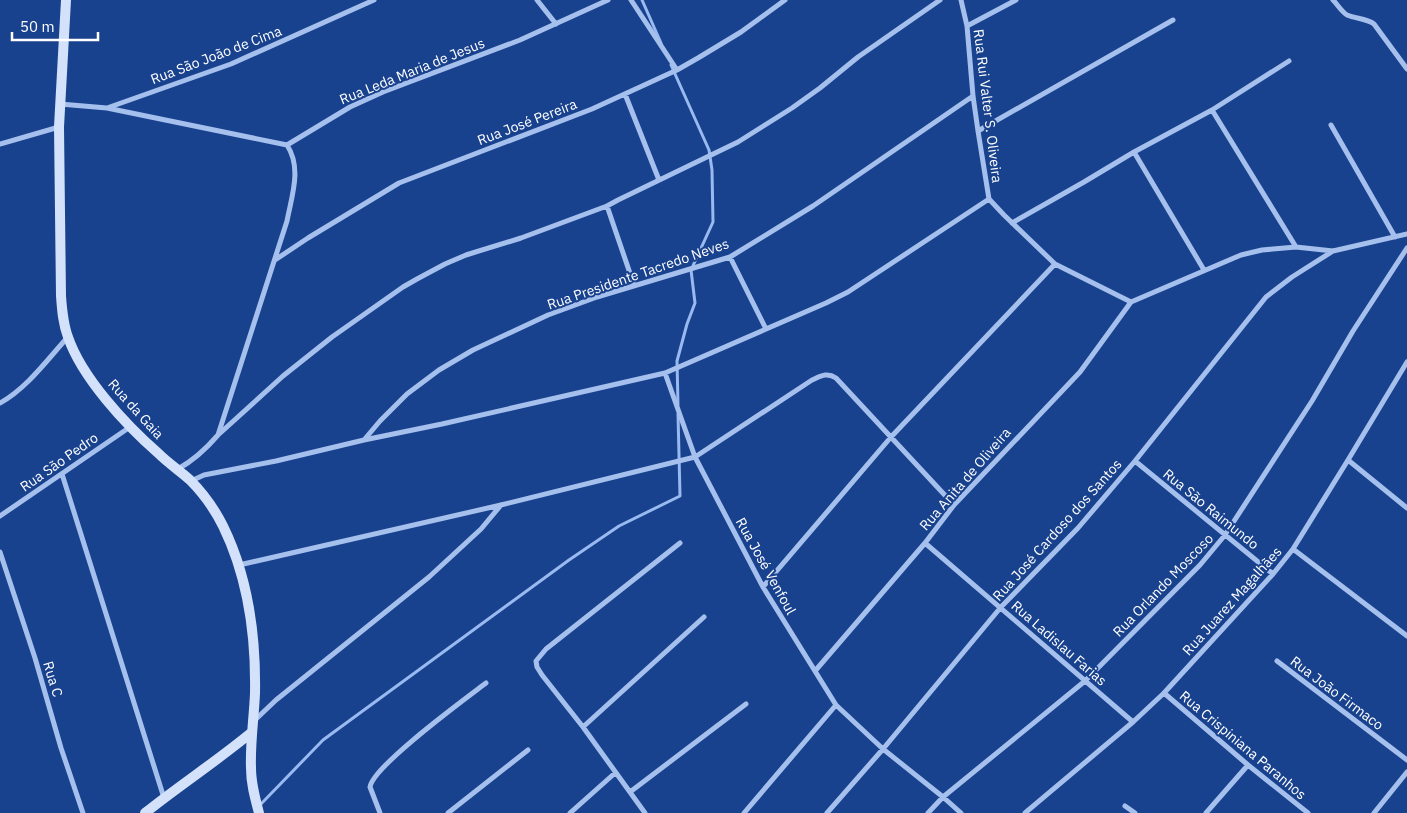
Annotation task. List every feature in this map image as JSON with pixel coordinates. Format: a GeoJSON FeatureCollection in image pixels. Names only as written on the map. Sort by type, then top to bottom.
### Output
{"type":"FeatureCollection","features":[{"type":"Feature","properties":{"kind":"main road","name":"Rua da Gaia"},"geometry":{"type":"LineString","coordinates":[[66,0],[59,127],[61,296],[63,317],[68,337],[76,354],[105,398],[130,427],[158,454],[191,481],[222,524],[239,565],[252,633],[255,682],[251,778],[259,813]]}},
{"type":"Feature","properties":{"kind":"main road"},"geometry":{"type":"LineString","coordinates":[[145,813],[228,751],[252,728]]}},
{"type":"Feature","properties":{"kind":"street","name":"Rua São João de Cima"},"geometry":{"type":"LineString","coordinates":[[60,104],[107,108],[231,64],[374,0]]}},
{"type":"Feature","properties":{"kind":"street"},"geometry":{"type":"LineString","coordinates":[[537,0],[556,24]]}},
{"type":"Feature","properties":{"kind":"street","name":"Rua Leda Maria de Jesus"},"geometry":{"type":"LineString","coordinates":[[287,145],[350,106],[520,40],[608,0]]}},
{"type":"Feature","properties":{"kind":"street"},"geometry":{"type":"LineString","coordinates":[[631,0],[677,70]]}},
{"type":"Feature","properties":{"kind":"street","name":"Rua José Pereira"},"geometry":{"type":"LineString","coordinates":[[275,260],[399,183],[592,109],[677,70],[741,32],[785,0]]}},
{"type":"Feature","properties":{"kind":"street"},"geometry":{"type":"LineString","coordinates":[[178,470],[191,462],[283,376],[332,337],[417,279],[466,255],[522,238],[608,206],[738,142],[820,88],[858,57],[940,0]]}},
{"type":"Feature","properties":{"kind":"street","name":"Rua Rui Valter S. Oliveira"},"geometry":{"type":"LineString","coordinates":[[961,0],[967,26],[973,96],[989,198],[1055,264],[1131,302]]}},
{"type":"Feature","properties":{"kind":"street"},"geometry":{"type":"LineString","coordinates":[[967,26],[1016,0]]}},
{"type":"Feature","properties":{"kind":"street"},"geometry":{"type":"LineString","coordinates":[[1333,0],[1346,14],[1369,20],[1374,24],[1407,69]]}},
{"type":"Feature","properties":{"kind":"street"},"geometry":{"type":"LineString","coordinates":[[978,131],[1173,20]]}},
{"type":"Feature","properties":{"kind":"street"},"geometry":{"type":"LineString","coordinates":[[1012,223],[1134,152],[1212,110],[1289,61]]}},
{"type":"Feature","properties":{"kind":"street"},"geometry":{"type":"LineString","coordinates":[[625,94],[659,180]]}},
{"type":"Feature","properties":{"kind":"street","name":"Rua Presidente Tacredo Neves"},"geometry":{"type":"LineString","coordinates":[[364,440],[407,394],[439,370],[473,350],[548,315],[597,297],[730,257],[813,206],[973,96]]}},
{"type":"Feature","properties":{"kind":"street"},"geometry":{"type":"LineString","coordinates":[[107,108],[287,145],[292,152],[295,163],[295,180],[287,220],[218,435]]}},
{"type":"Feature","properties":{"kind":"street"},"geometry":{"type":"LineString","coordinates":[[1212,110],[1296,247]]}},
{"type":"Feature","properties":{"kind":"street"},"geometry":{"type":"LineString","coordinates":[[1331,124],[1395,237]]}},
{"type":"Feature","properties":{"kind":"street"},"geometry":{"type":"LineString","coordinates":[[0,144],[59,127]]}},
{"type":"Feature","properties":{"kind":"street"},"geometry":{"type":"LineString","coordinates":[[1134,152],[1204,270]]}},
{"type":"Feature","properties":{"kind":"street"},"geometry":{"type":"LineString","coordinates":[[191,481],[204,475],[276,461],[665,373],[848,292],[989,198]]}},
{"type":"Feature","properties":{"kind":"street"},"geometry":{"type":"LineString","coordinates":[[608,206],[634,285]]}},
{"type":"Feature","properties":{"kind":"street"},"geometry":{"type":"LineString","coordinates":[[1131,302],[1248,253],[1296,247],[1333,251],[1407,234]]}},
{"type":"Feature","properties":{"kind":"street","name":"Rua Orlando Moscoso"},"geometry":{"type":"LineString","coordinates":[[928,813],[943,797],[1085,681],[1200,565],[1226,535],[1407,248]]}},
{"type":"Feature","properties":{"kind":"street","name":"Rua José Cardoso dos Santos"},"geometry":{"type":"LineString","coordinates":[[826,813],[883,749],[1001,607],[1078,528],[1135,461],[1266,297],[1292,276],[1333,251]]}},
{"type":"Feature","properties":{"kind":"street"},"geometry":{"type":"LineString","coordinates":[[730,257],[766,329]]}},
{"type":"Feature","properties":{"kind":"street"},"geometry":{"type":"LineString","coordinates":[[763,587],[891,437],[1055,264]]}},
{"type":"Feature","properties":{"kind":"street","name":"Rua Anita de Oliveira"},"geometry":{"type":"LineString","coordinates":[[815,671],[925,543],[954,505],[1080,372],[1131,302]]}},
{"type":"Feature","properties":{"kind":"street"},"geometry":{"type":"LineString","coordinates":[[0,403],[21,388],[68,337]]}},
{"type":"Feature","properties":{"kind":"street","name":"Rua Juarez Magalhães"},"geometry":{"type":"LineString","coordinates":[[1025,813],[1134,722],[1164,693],[1273,574],[1293,549],[1407,362]]}},
{"type":"Feature","properties":{"kind":"street","name":"Rua José Venfoul"},"geometry":{"type":"LineString","coordinates":[[665,373],[695,457],[763,587],[836,705],[883,749],[960,813]]}},
{"type":"Feature","properties":{"kind":"street"},"geometry":{"type":"LineString","coordinates":[[239,565],[501,505],[695,457],[812,380],[826,374],[836,378],[954,505]]}},
{"type":"Feature","properties":{"kind":"street","name":"Rua São Pedro"},"geometry":{"type":"LineString","coordinates":[[0,516],[130,427]]}},
{"type":"Feature","properties":{"kind":"street"},"geometry":{"type":"LineString","coordinates":[[1348,460],[1407,508]]}},
{"type":"Feature","properties":{"kind":"street","name":"Rua São Raimundo"},"geometry":{"type":"LineString","coordinates":[[1135,461],[1273,574]]}},
{"type":"Feature","properties":{"kind":"street"},"geometry":{"type":"LineString","coordinates":[[62,474],[164,798]]}},
{"type":"Feature","properties":{"kind":"street"},"geometry":{"type":"LineString","coordinates":[[252,728],[276,700],[429,577],[481,529],[501,505]]}},
{"type":"Feature","properties":{"kind":"street"},"geometry":{"type":"LineString","coordinates":[[645,813],[583,727],[542,675],[536,661],[546,649],[680,543]]}},
{"type":"Feature","properties":{"kind":"street","name":"Rua Ladislau Farias"},"geometry":{"type":"LineString","coordinates":[[925,543],[1134,722]]}},
{"type":"Feature","properties":{"kind":"street"},"geometry":{"type":"LineString","coordinates":[[1293,549],[1407,636]]}},
{"type":"Feature","properties":{"kind":"street","name":"Rua C"},"geometry":{"type":"LineString","coordinates":[[0,552],[83,813]]}},
{"type":"Feature","properties":{"kind":"street"},"geometry":{"type":"LineString","coordinates":[[583,727],[704,617]]}},
{"type":"Feature","properties":{"kind":"street","name":"Rua João Firmaco"},"geometry":{"type":"LineString","coordinates":[[1277,662],[1407,760]]}},
{"type":"Feature","properties":{"kind":"street"},"geometry":{"type":"LineString","coordinates":[[380,813],[370,787],[370,783],[378,773],[400,751],[486,683]]}},
{"type":"Feature","properties":{"kind":"street","name":"Rua Crispiniana Paranhos"},"geometry":{"type":"LineString","coordinates":[[1164,693],[1248,766],[1308,813]]}},
{"type":"Feature","properties":{"kind":"street"},"geometry":{"type":"LineString","coordinates":[[630,792],[746,704]]}},
{"type":"Feature","properties":{"kind":"street"},"geometry":{"type":"LineString","coordinates":[[744,813],[836,705]]}},
{"type":"Feature","properties":{"kind":"street"},"geometry":{"type":"LineString","coordinates":[[448,813],[528,750]]}},
{"type":"Feature","properties":{"kind":"street"},"geometry":{"type":"LineString","coordinates":[[1206,813],[1248,766]]}},
{"type":"Feature","properties":{"kind":"street"},"geometry":{"type":"LineString","coordinates":[[1374,813],[1407,772]]}},
{"type":"Feature","properties":{"kind":"street"},"geometry":{"type":"LineString","coordinates":[[570,813],[615,773]]}},
{"type":"Feature","properties":{"kind":"street"},"geometry":{"type":"LineString","coordinates":[[1125,806],[1135,813]]}},
{"type":"Feature","properties":{"kind":"waterway"},"geometry":{"type":"LineString","coordinates":[[642,0],[661,43]]}},
{"type":"Feature","properties":{"kind":"waterway"},"geometry":{"type":"LineString","coordinates":[[671,65],[709,150],[712,170],[713,222],[691,270],[695,303],[677,361],[678,405]]}},
{"type":"Feature","properties":{"kind":"waterway"},"geometry":{"type":"LineString","coordinates":[[260,805],[323,740],[569,560],[619,526],[680,496],[678,414]]}}]}
